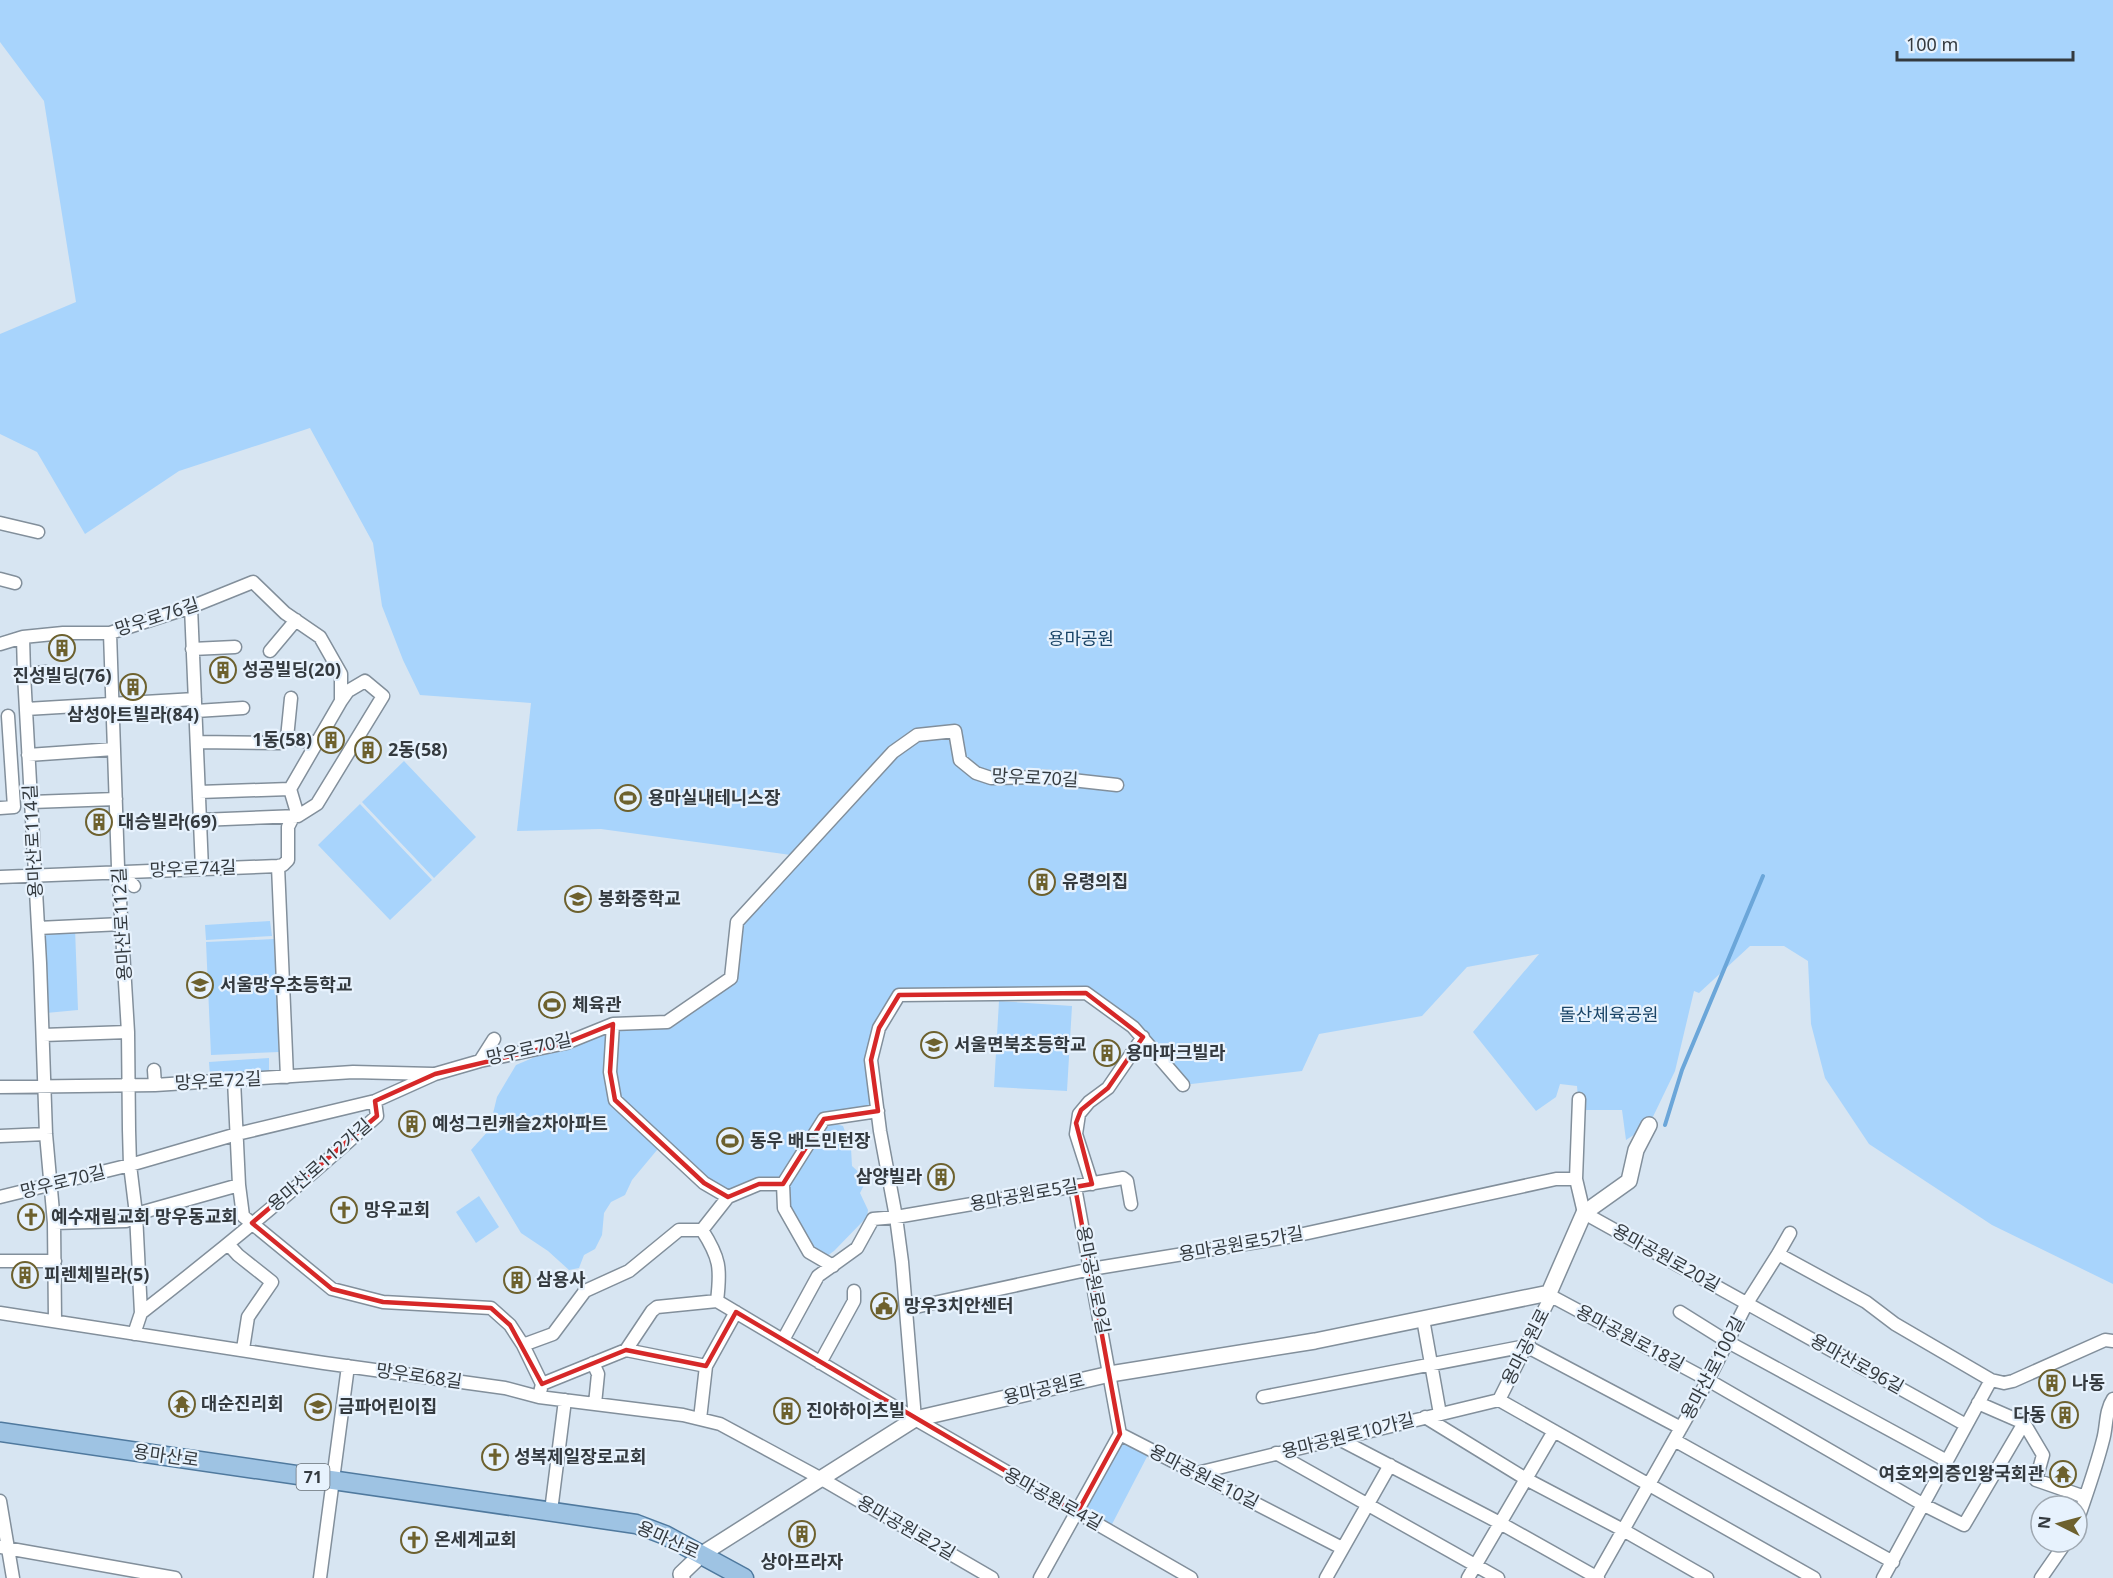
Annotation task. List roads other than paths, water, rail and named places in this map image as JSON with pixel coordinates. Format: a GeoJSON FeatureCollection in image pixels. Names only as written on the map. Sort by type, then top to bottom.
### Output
{"type":"FeatureCollection","features":[{"type":"Feature","properties":{"kind":"main road","name":"용마산로"},"geometry":{"type":"LineString","coordinates":[[0,1432],[636,1524],[665,1535],[744,1578]]}},
{"type":"Feature","properties":{"kind":"street"},"geometry":{"type":"LineString","coordinates":[[0,523],[38,532]]}},
{"type":"Feature","properties":{"kind":"street"},"geometry":{"type":"LineString","coordinates":[[0,579],[15,583]]}},
{"type":"Feature","properties":{"kind":"street","name":"망우로76길"},"geometry":{"type":"LineString","coordinates":[[0,644],[23,637],[63,633],[110,633],[191,608],[253,582],[296,620],[320,637],[341,674],[341,701]]}},
{"type":"Feature","properties":{"kind":"street"},"geometry":{"type":"LineString","coordinates":[[191,608],[202,869]]}},
{"type":"Feature","properties":{"kind":"street"},"geometry":{"type":"LineString","coordinates":[[270,651],[296,620]]}},
{"type":"Feature","properties":{"kind":"street","name":"용마산로112길"},"geometry":{"type":"LineString","coordinates":[[110,633],[128,1032],[130,1165],[136,1214],[141,1313],[134,1334]]}},
{"type":"Feature","properties":{"kind":"street","name":"용마산로114길"},"geometry":{"type":"LineString","coordinates":[[23,637],[46,1134],[54,1223],[55,1320]]}},
{"type":"Feature","properties":{"kind":"street"},"geometry":{"type":"LineString","coordinates":[[192,649],[235,647]]}},
{"type":"Feature","properties":{"kind":"street"},"geometry":{"type":"LineString","coordinates":[[24,674],[46,672]]}},
{"type":"Feature","properties":{"kind":"street"},"geometry":{"type":"LineString","coordinates":[[287,1077],[278,866],[288,860],[288,827],[295,817],[317,804],[383,696],[365,681],[348,691],[341,701],[291,789],[295,817]]}},
{"type":"Feature","properties":{"kind":"street"},"geometry":{"type":"LineString","coordinates":[[287,738],[291,698]]}},
{"type":"Feature","properties":{"kind":"street"},"geometry":{"type":"LineString","coordinates":[[26,709],[112,703],[243,708]]}},
{"type":"Feature","properties":{"kind":"street"},"geometry":{"type":"LineString","coordinates":[[0,808],[14,807],[8,716]]}},
{"type":"Feature","properties":{"kind":"street","name":"망우로70길"},"geometry":{"type":"LineString","coordinates":[[0,1197],[130,1165],[237,1134],[375,1101],[435,1074],[480,1061],[566,1043],[613,1024],[667,1022],[731,978],[737,922],[893,752],[917,735],[955,731],[960,760],[973,772],[991,778],[1045,777],[1117,785]]}},
{"type":"Feature","properties":{"kind":"street"},"geometry":{"type":"LineString","coordinates":[[196,742],[280,743],[287,738],[317,743]]}},
{"type":"Feature","properties":{"kind":"street"},"geometry":{"type":"LineString","coordinates":[[28,755],[114,750]]}},
{"type":"Feature","properties":{"kind":"street"},"geometry":{"type":"LineString","coordinates":[[199,792],[291,789]]}},
{"type":"Feature","properties":{"kind":"street"},"geometry":{"type":"LineString","coordinates":[[0,814],[31,808],[116,799]]}},
{"type":"Feature","properties":{"kind":"street"},"geometry":{"type":"LineString","coordinates":[[200,820],[295,817]]}},
{"type":"Feature","properties":{"kind":"street","name":"망우로74길"},"geometry":{"type":"LineString","coordinates":[[0,877],[278,866]]}},
{"type":"Feature","properties":{"kind":"street"},"geometry":{"type":"LineString","coordinates":[[119,872],[134,886]]}},
{"type":"Feature","properties":{"kind":"street"},"geometry":{"type":"LineString","coordinates":[[38,928],[122,924]]}},
{"type":"Feature","properties":{"kind":"street"},"geometry":{"type":"LineString","coordinates":[[915,1419],[896,1217],[872,1060],[879,1028],[899,995],[1086,993],[1133,1027],[1183,1085]]}},
{"type":"Feature","properties":{"kind":"street"},"geometry":{"type":"LineString","coordinates":[[613,1024],[610,1072],[615,1100],[704,1183],[728,1197]]}},
{"type":"Feature","properties":{"kind":"street"},"geometry":{"type":"LineString","coordinates":[[43,1035],[128,1032]]}},
{"type":"Feature","properties":{"kind":"street"},"geometry":{"type":"LineString","coordinates":[[1092,1184],[1076,1134],[1079,1114],[1089,1102],[1108,1088],[1143,1037]]}},
{"type":"Feature","properties":{"kind":"street"},"geometry":{"type":"LineString","coordinates":[[480,1061],[494,1039]]}},
{"type":"Feature","properties":{"kind":"street"},"geometry":{"type":"LineString","coordinates":[[154,1070],[155,1084]]}},
{"type":"Feature","properties":{"kind":"street","name":"망우로72길"},"geometry":{"type":"LineString","coordinates":[[0,1087],[155,1084],[353,1072],[435,1074]]}},
{"type":"Feature","properties":{"kind":"street","name":"용마산로112가길"},"geometry":{"type":"LineString","coordinates":[[234,1080],[241,1213],[252,1223]]}},
{"type":"Feature","properties":{"kind":"street"},"geometry":{"type":"LineString","coordinates":[[1579,1099],[1576,1179],[1584,1213],[1629,1180],[1636,1150],[1649,1125]]}},
{"type":"Feature","properties":{"kind":"street","name":"용마산로112가길"},"geometry":{"type":"LineString","coordinates":[[141,1313],[229,1245],[252,1223],[330,1159],[377,1116],[375,1101]]}},
{"type":"Feature","properties":{"kind":"street"},"geometry":{"type":"LineString","coordinates":[[783,1341],[816,1279],[832,1266],[809,1252],[785,1212],[783,1184],[824,1119],[878,1111]]}},
{"type":"Feature","properties":{"kind":"street"},"geometry":{"type":"LineString","coordinates":[[0,1136],[46,1134]]}},
{"type":"Feature","properties":{"kind":"street","name":"용마공원로5길"},"geometry":{"type":"LineString","coordinates":[[832,1266],[857,1248],[872,1220],[1125,1178],[1131,1204]]}},
{"type":"Feature","properties":{"kind":"street","name":"용마공원로5가길"},"geometry":{"type":"LineString","coordinates":[[906,1309],[1091,1269],[1294,1236],[1556,1179],[1576,1179]]}},
{"type":"Feature","properties":{"kind":"street"},"geometry":{"type":"LineString","coordinates":[[702,1230],[728,1197],[759,1184],[783,1184]]}},
{"type":"Feature","properties":{"kind":"street"},"geometry":{"type":"LineString","coordinates":[[54,1223],[126,1221],[136,1214],[239,1185]]}},
{"type":"Feature","properties":{"kind":"street","name":"용마공원로9길"},"geometry":{"type":"LineString","coordinates":[[1075,1187],[1110,1374]]}},
{"type":"Feature","properties":{"kind":"street","name":"용마공원로"},"geometry":{"type":"LineString","coordinates":[[1499,1400],[1550,1295],[1584,1213]]}},
{"type":"Feature","properties":{"kind":"street","name":"용마공원로20길"},"geometry":{"type":"LineString","coordinates":[[1584,1213],[1747,1303]]}},
{"type":"Feature","properties":{"kind":"street"},"geometry":{"type":"LineString","coordinates":[[252,1223],[332,1289],[383,1302],[491,1308],[510,1325],[523,1346],[542,1384],[539,1397]]}},
{"type":"Feature","properties":{"kind":"street"},"geometry":{"type":"LineString","coordinates":[[523,1346],[553,1334],[585,1291],[629,1271],[679,1230],[702,1230]]}},
{"type":"Feature","properties":{"kind":"street"},"geometry":{"type":"LineString","coordinates":[[626,1350],[657,1307],[717,1301],[720,1269],[714,1249],[702,1230]]}},
{"type":"Feature","properties":{"kind":"street","name":"용마산로100길"},"geometry":{"type":"LineString","coordinates":[[1597,1578],[1708,1380],[1747,1303],[1790,1233]]}},
{"type":"Feature","properties":{"kind":"street"},"geometry":{"type":"LineString","coordinates":[[229,1245],[272,1282],[248,1317],[243,1349]]}},
{"type":"Feature","properties":{"kind":"street"},"geometry":{"type":"LineString","coordinates":[[1778,1254],[1866,1302],[1895,1324],[2000,1383],[2007,1383],[2105,1340],[2113,1341]]}},
{"type":"Feature","properties":{"kind":"street"},"geometry":{"type":"LineString","coordinates":[[0,1261],[55,1261]]}},
{"type":"Feature","properties":{"kind":"street"},"geometry":{"type":"LineString","coordinates":[[820,1363],[854,1301],[854,1290]]}},
{"type":"Feature","properties":{"kind":"street","name":"용마공원로"},"geometry":{"type":"LineString","coordinates":[[680,1577],[702,1554],[915,1419],[1110,1374],[1315,1341],[1550,1295]]}},
{"type":"Feature","properties":{"kind":"street","name":"용마공원로18길"},"geometry":{"type":"LineString","coordinates":[[1550,1295],[1708,1380]]}},
{"type":"Feature","properties":{"kind":"street","name":"용마공원로4길"},"geometry":{"type":"LineString","coordinates":[[717,1301],[915,1419],[1191,1578]]}},
{"type":"Feature","properties":{"kind":"street","name":"용마산로96길"},"geometry":{"type":"LineString","coordinates":[[1747,1303],[1966,1425]]}},
{"type":"Feature","properties":{"kind":"street","name":"망우로68길"},"geometry":{"type":"LineString","coordinates":[[0,1312],[134,1334],[505,1388],[539,1397],[683,1415],[720,1424],[820,1478]]}},
{"type":"Feature","properties":{"kind":"street"},"geometry":{"type":"LineString","coordinates":[[700,1419],[705,1366],[736,1312]]}},
{"type":"Feature","properties":{"kind":"street"},"geometry":{"type":"LineString","coordinates":[[1680,1312],[1728,1342],[1947,1461]]}},
{"type":"Feature","properties":{"kind":"street"},"geometry":{"type":"LineString","coordinates":[[1423,1319],[1440,1414]]}},
{"type":"Feature","properties":{"kind":"street"},"geometry":{"type":"LineString","coordinates":[[1263,1397],[1526,1346],[1681,1428]]}},
{"type":"Feature","properties":{"kind":"street"},"geometry":{"type":"LineString","coordinates":[[542,1384],[626,1350],[705,1366]]}},
{"type":"Feature","properties":{"kind":"street"},"geometry":{"type":"LineString","coordinates":[[593,1363],[598,1374],[595,1404]]}},
{"type":"Feature","properties":{"kind":"street"},"geometry":{"type":"LineString","coordinates":[[320,1578],[348,1366]]}},
{"type":"Feature","properties":{"kind":"street"},"geometry":{"type":"LineString","coordinates":[[1040,1578],[1120,1434],[1110,1374]]}},
{"type":"Feature","properties":{"kind":"street"},"geometry":{"type":"LineString","coordinates":[[1708,1380],[1964,1526],[2024,1423]]}},
{"type":"Feature","properties":{"kind":"street"},"geometry":{"type":"LineString","coordinates":[[1884,1578],[1991,1380]]}},
{"type":"Feature","properties":{"kind":"street"},"geometry":{"type":"LineString","coordinates":[[2086,1494],[2105,1432],[2108,1408],[2113,1399]]}},
{"type":"Feature","properties":{"kind":"street"},"geometry":{"type":"LineString","coordinates":[[551,1511],[565,1400]]}},
{"type":"Feature","properties":{"kind":"street"},"geometry":{"type":"LineString","coordinates":[[1499,1400],[1814,1578]]}},
{"type":"Feature","properties":{"kind":"street","name":"용마공원로10가길"},"geometry":{"type":"LineString","coordinates":[[1197,1473],[1499,1400]]}},
{"type":"Feature","properties":{"kind":"street"},"geometry":{"type":"LineString","coordinates":[[1978,1403],[2024,1423],[2043,1455],[2036,1480],[2076,1494]]}},
{"type":"Feature","properties":{"kind":"street"},"geometry":{"type":"LineString","coordinates":[[1425,1417],[1526,1479],[1623,1530],[1707,1578]]}},
{"type":"Feature","properties":{"kind":"street"},"geometry":{"type":"LineString","coordinates":[[1468,1578],[1554,1431]]}},
{"type":"Feature","properties":{"kind":"street","name":"용마공원로10길"},"geometry":{"type":"LineString","coordinates":[[1120,1434],[1342,1548]]}},
{"type":"Feature","properties":{"kind":"street"},"geometry":{"type":"LineString","coordinates":[[1337,1438],[1500,1522],[1597,1578]]}},
{"type":"Feature","properties":{"kind":"street"},"geometry":{"type":"LineString","coordinates":[[1674,1440],[1893,1562]]}},
{"type":"Feature","properties":{"kind":"street"},"geometry":{"type":"LineString","coordinates":[[1276,1453],[1498,1578]]}},
{"type":"Feature","properties":{"kind":"street"},"geometry":{"type":"LineString","coordinates":[[1326,1578],[1390,1466]]}},
{"type":"Feature","properties":{"kind":"street","name":"용마공원로2길"},"geometry":{"type":"LineString","coordinates":[[820,1478],[992,1578]]}},
{"type":"Feature","properties":{"kind":"street"},"geometry":{"type":"LineString","coordinates":[[0,1501],[4,1548],[13,1578]]}},
{"type":"Feature","properties":{"kind":"street"},"geometry":{"type":"LineString","coordinates":[[4,1548],[123,1574],[175,1578]]}},
{"type":"Feature","properties":{"kind":"street"},"geometry":{"type":"LineString","coordinates":[[2041,1578],[2058,1554]]}},
{"type":"Feature","properties":{"kind":"waterway"},"geometry":{"type":"LineString","coordinates":[[1665,1125],[1682,1070],[1763,876]]}},
{"type":"Feature","properties":{"kind":"place","name":"진성빌딩(76)"},"geometry":{"type":"Point","coordinates":[62,648]}},
{"type":"Feature","properties":{"kind":"place","name":"성공빌딩(20)"},"geometry":{"type":"Point","coordinates":[223,670]}},
{"type":"Feature","properties":{"kind":"place","name":"삼성아트빌라(84)"},"geometry":{"type":"Point","coordinates":[133,687]}},
{"type":"Feature","properties":{"kind":"place","name":"1동(58)"},"geometry":{"type":"Point","coordinates":[331,740]}},
{"type":"Feature","properties":{"kind":"place","name":"2동(58)"},"geometry":{"type":"Point","coordinates":[368,750]}},
{"type":"Feature","properties":{"kind":"place","name":"용마실내테니스장"},"geometry":{"type":"Point","coordinates":[628,798]}},
{"type":"Feature","properties":{"kind":"place","name":"대승빌라(69)"},"geometry":{"type":"Point","coordinates":[99,822]}},
{"type":"Feature","properties":{"kind":"place","name":"유령의집"},"geometry":{"type":"Point","coordinates":[1042,882]}},
{"type":"Feature","properties":{"kind":"place","name":"봉화중학교"},"geometry":{"type":"Point","coordinates":[578,899]}},
{"type":"Feature","properties":{"kind":"place","name":"서울망우초등학교"},"geometry":{"type":"Point","coordinates":[200,985]}},
{"type":"Feature","properties":{"kind":"place","name":"체육관"},"geometry":{"type":"Point","coordinates":[552,1005]}},
{"type":"Feature","properties":{"kind":"place","name":"서울면북초등학교"},"geometry":{"type":"Point","coordinates":[934,1045]}},
{"type":"Feature","properties":{"kind":"place","name":"용마파크빌라"},"geometry":{"type":"Point","coordinates":[1107,1053]}},
{"type":"Feature","properties":{"kind":"place","name":"예성그린캐슬2차아파트"},"geometry":{"type":"Point","coordinates":[412,1124]}},
{"type":"Feature","properties":{"kind":"place","name":"동우 배드민턴장"},"geometry":{"type":"Point","coordinates":[730,1141]}},
{"type":"Feature","properties":{"kind":"place","name":"삼양빌라"},"geometry":{"type":"Point","coordinates":[941,1177]}},
{"type":"Feature","properties":{"kind":"place","name":"망우교회"},"geometry":{"type":"Point","coordinates":[344,1210]}},
{"type":"Feature","properties":{"kind":"place","name":"예수재림교회 망우동교회"},"geometry":{"type":"Point","coordinates":[31,1217]}},
{"type":"Feature","properties":{"kind":"place","name":"피렌체빌라(5)"},"geometry":{"type":"Point","coordinates":[25,1275]}},
{"type":"Feature","properties":{"kind":"place","name":"삼용사"},"geometry":{"type":"Point","coordinates":[517,1280]}},
{"type":"Feature","properties":{"kind":"place","name":"망우3치안센터"},"geometry":{"type":"Point","coordinates":[884,1306]}},
{"type":"Feature","properties":{"kind":"place","name":"나동"},"geometry":{"type":"Point","coordinates":[2052,1383]}},
{"type":"Feature","properties":{"kind":"place","name":"대순진리회"},"geometry":{"type":"Point","coordinates":[182,1404]}},
{"type":"Feature","properties":{"kind":"place","name":"금파어린이집"},"geometry":{"type":"Point","coordinates":[318,1407]}},
{"type":"Feature","properties":{"kind":"place","name":"진아하이츠빌"},"geometry":{"type":"Point","coordinates":[787,1411]}},
{"type":"Feature","properties":{"kind":"place","name":"다동"},"geometry":{"type":"Point","coordinates":[2065,1415]}},
{"type":"Feature","properties":{"kind":"place","name":"성복제일장로교회"},"geometry":{"type":"Point","coordinates":[495,1457]}},
{"type":"Feature","properties":{"kind":"place","name":"여호와의증인왕국회관"},"geometry":{"type":"Point","coordinates":[2063,1474]}},
{"type":"Feature","properties":{"kind":"place","name":"상아프라자"},"geometry":{"type":"Point","coordinates":[802,1534]}},
{"type":"Feature","properties":{"kind":"place","name":"온세계교회"},"geometry":{"type":"Point","coordinates":[414,1540]}},
{"type":"Feature","properties":{"kind":"park label","name":"용마공원"},"geometry":{"type":"Point","coordinates":[1081,639]}},
{"type":"Feature","properties":{"kind":"park label","name":"돌산체육공원"},"geometry":{"type":"Point","coordinates":[1609,1015]}}]}
